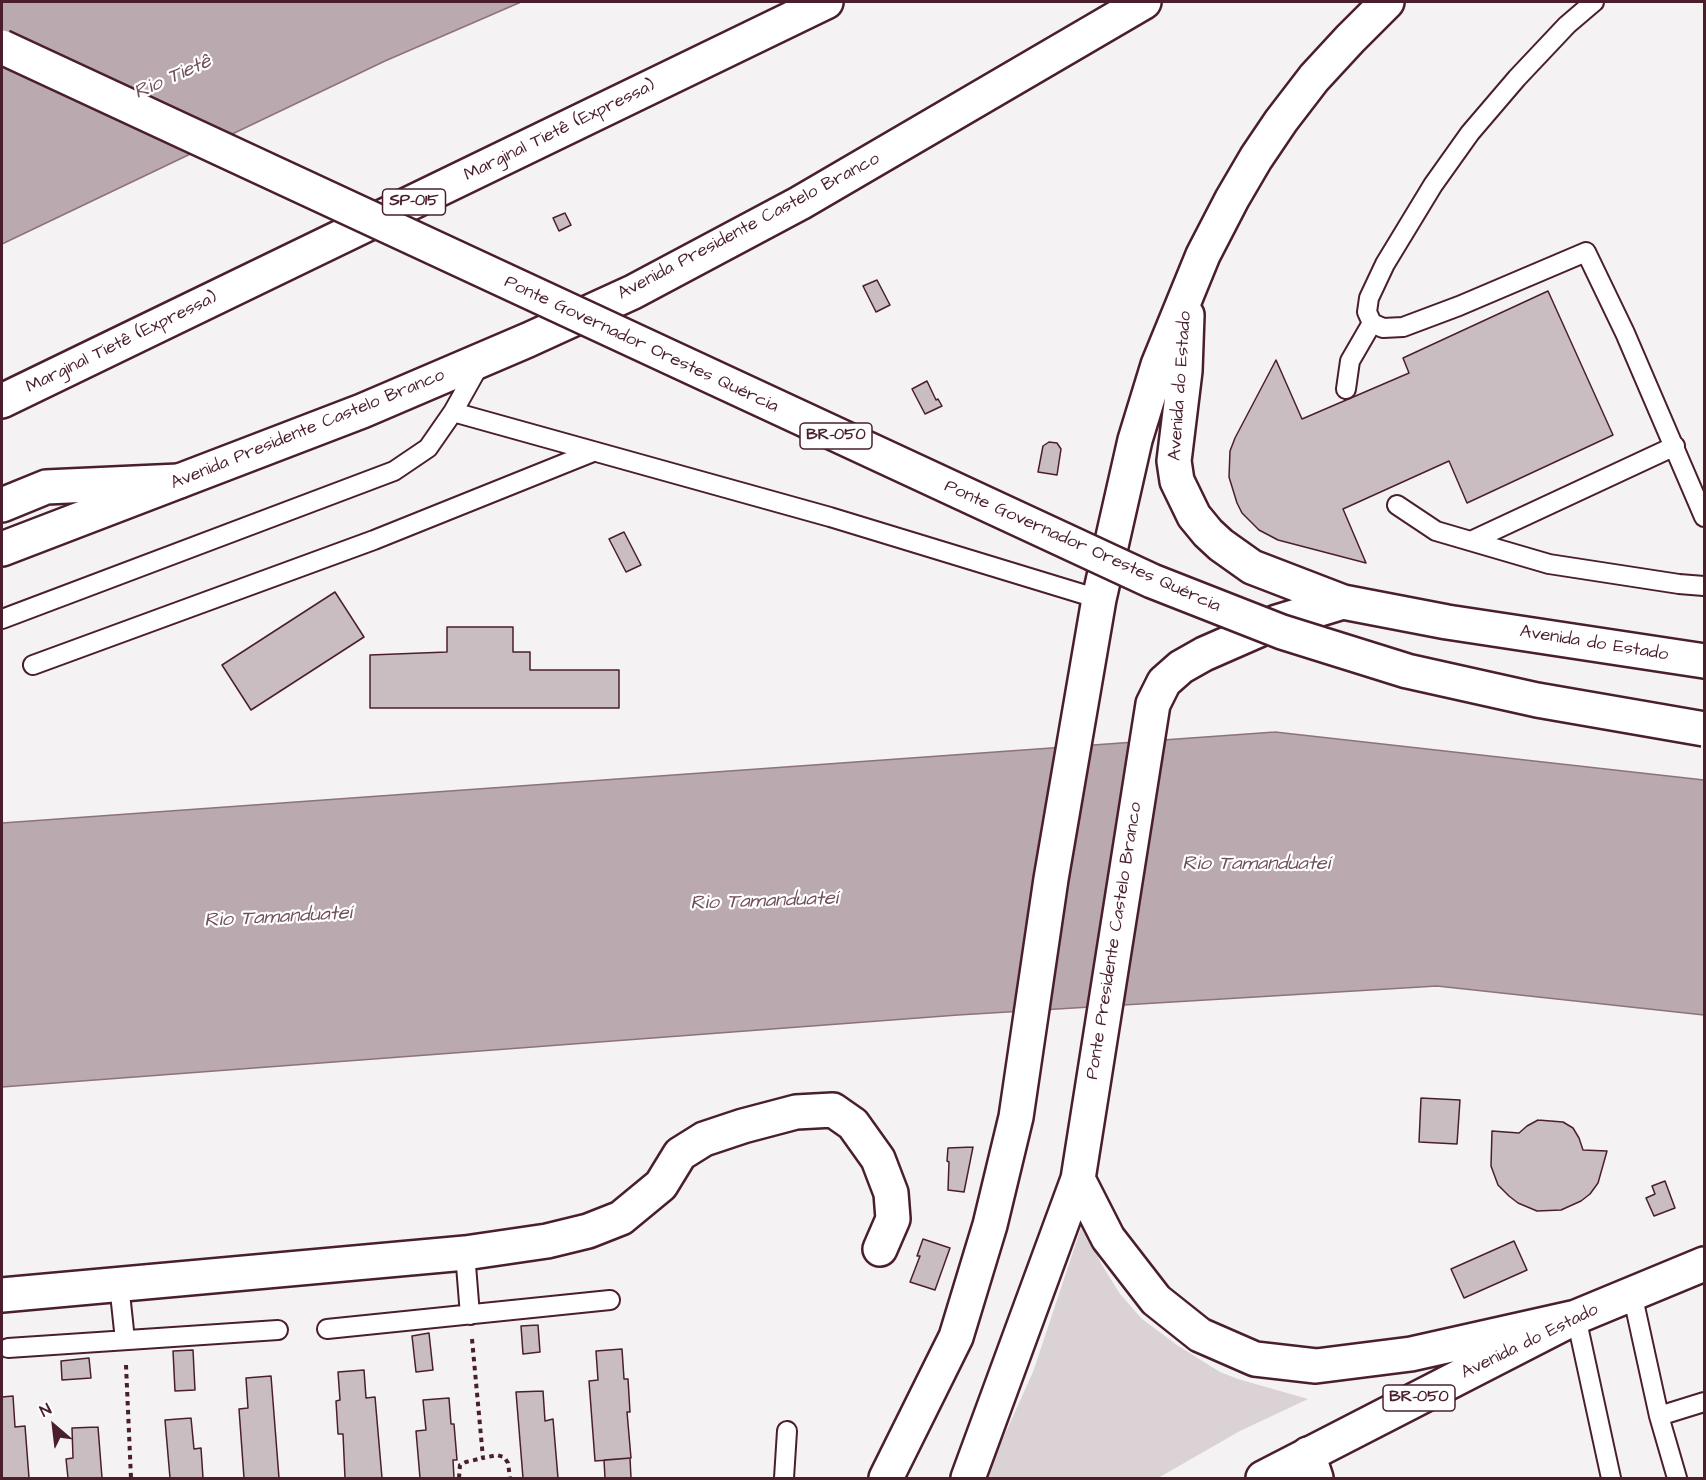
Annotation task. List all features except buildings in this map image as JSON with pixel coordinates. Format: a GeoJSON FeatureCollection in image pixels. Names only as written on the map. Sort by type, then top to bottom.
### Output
{"type":"FeatureCollection","features":[{"type":"Feature","properties":{"kind":"main road","name":"Marginal Tietê (Expressa)"},"geometry":{"type":"LineString","coordinates":[[2,401],[826,2]]}},
{"type":"Feature","properties":{"kind":"main road","name":"Avenida Presidente Castelo Branco"},"geometry":{"type":"LineString","coordinates":[[2,549],[352,415],[483,360],[633,292],[800,203],[1144,2]]}},
{"type":"Feature","properties":{"kind":"main road"},"geometry":{"type":"LineString","coordinates":[[886,1479],[956,1337],[990,1225],[1016,1117],[1051,879],[1099,599],[1135,440],[1158,365],[1203,255],[1232,199],[1281,121],[1321,70],[1387,2]]}},
{"type":"Feature","properties":{"kind":"main road","name":"Ponte Governador Orestes Quércia"},"geometry":{"type":"LineString","coordinates":[[2,47],[1152,581],[1282,632],[1407,671],[1537,700],[1704,729]]}},
{"type":"Feature","properties":{"kind":"main road","name":"Avenida do Estado"},"geometry":{"type":"LineString","coordinates":[[1187,292],[1185,371],[1174,461],[1177,481],[1187,505],[1221,545],[1252,567],[1343,602],[1447,622],[1704,661]]}},
{"type":"Feature","properties":{"kind":"main road"},"geometry":{"type":"LineString","coordinates":[[2,505],[46,487],[179,481]]}},
{"type":"Feature","properties":{"kind":"main road","name":"Avenida do Estado"},"geometry":{"type":"LineString","coordinates":[[1153,704],[1164,682],[1181,667],[1204,654],[1277,622],[1343,602]]}},
{"type":"Feature","properties":{"kind":"main road","name":"Ponte Presidente Castelo Branco"},"geometry":{"type":"LineString","coordinates":[[1078,1179],[1153,704]]}},
{"type":"Feature","properties":{"kind":"main road"},"geometry":{"type":"LineString","coordinates":[[2,1295],[465,1253],[548,1241],[588,1231],[621,1218],[661,1185],[680,1154],[704,1139],[796,1112],[833,1110],[853,1124],[878,1159],[891,1192],[893,1219],[880,1249]]}},
{"type":"Feature","properties":{"kind":"main road"},"geometry":{"type":"LineString","coordinates":[[1078,1179],[1108,1238],[1156,1300],[1200,1335],[1255,1359],[1316,1366],[1411,1354],[1576,1317]]}},
{"type":"Feature","properties":{"kind":"main road"},"geometry":{"type":"LineString","coordinates":[[968,1479],[1078,1179]]}},
{"type":"Feature","properties":{"kind":"main road","name":"Avenida do Estado"},"geometry":{"type":"LineString","coordinates":[[1263,1479],[1312,1466],[1576,1317],[1704,1264]]}},
{"type":"Feature","properties":{"kind":"lane"},"geometry":{"type":"LineString","coordinates":[[1594,2],[1567,26],[1517,78],[1470,133],[1433,185],[1385,264],[1369,298],[1367,312],[1372,323],[1383,328],[1403,327],[1459,306],[1586,252],[1625,333],[1704,517]]}},
{"type":"Feature","properties":{"kind":"lane"},"geometry":{"type":"LineString","coordinates":[[1346,389],[1350,361],[1372,323]]}},
{"type":"Feature","properties":{"kind":"lane"},"geometry":{"type":"LineString","coordinates":[[2,619],[394,471],[428,448],[453,412],[483,360]]}},
{"type":"Feature","properties":{"kind":"lane"},"geometry":{"type":"LineString","coordinates":[[453,412],[830,517],[1099,599]]}},
{"type":"Feature","properties":{"kind":"lane"},"geometry":{"type":"LineString","coordinates":[[1472,541],[1674,446]]}},
{"type":"Feature","properties":{"kind":"lane"},"geometry":{"type":"LineString","coordinates":[[33,664],[374,540],[593,452]]}},
{"type":"Feature","properties":{"kind":"lane"},"geometry":{"type":"LineString","coordinates":[[1397,505],[1436,531],[1549,564],[1704,586]]}},
{"type":"Feature","properties":{"kind":"lane"},"geometry":{"type":"LineString","coordinates":[[465,1253],[470,1315]]}},
{"type":"Feature","properties":{"kind":"lane"},"geometry":{"type":"LineString","coordinates":[[119,1284],[125,1340]]}},
{"type":"Feature","properties":{"kind":"lane"},"geometry":{"type":"LineString","coordinates":[[1632,1293],[1659,1416],[1677,1479]]}},
{"type":"Feature","properties":{"kind":"lane"},"geometry":{"type":"LineString","coordinates":[[327,1329],[610,1300]]}},
{"type":"Feature","properties":{"kind":"lane"},"geometry":{"type":"LineString","coordinates":[[1576,1317],[1611,1479]]}},
{"type":"Feature","properties":{"kind":"lane"},"geometry":{"type":"LineString","coordinates":[[8,1348],[278,1330]]}},
{"type":"Feature","properties":{"kind":"lane"},"geometry":{"type":"LineString","coordinates":[[1659,1416],[1704,1402]]}},
{"type":"Feature","properties":{"kind":"lane"},"geometry":{"type":"LineString","coordinates":[[784,1479],[787,1431]]}},
{"type":"Feature","properties":{"kind":"path"},"geometry":{"type":"LineString","coordinates":[[470,1315],[483,1458]]}},
{"type":"Feature","properties":{"kind":"path"},"geometry":{"type":"LineString","coordinates":[[125,1340],[131,1479]]}},
{"type":"Feature","properties":{"kind":"path"},"geometry":{"type":"LineString","coordinates":[[459,1479],[460,1465],[497,1455],[504,1457],[508,1463],[510,1479]]}},
{"type":"Feature","properties":{"kind":"shaded area"},"geometry":{"type":"Polygon","coordinates":[[[1082,1225],[1120,1294],[1142,1319],[1177,1345],[1220,1372],[1308,1399],[1240,1431],[1158,1478],[985,1478],[1033,1372],[1082,1225]]]}},
{"type":"Feature","properties":{"kind":"water","name":"Rio Tietê"},"geometry":{"type":"Polygon","coordinates":[[[2,2],[521,2],[385,61],[2,244],[2,2]]]}},
{"type":"Feature","properties":{"kind":"water","name":"Rio Tamanduateí"},"geometry":{"type":"Polygon","coordinates":[[[1275,732],[1704,780],[1704,1015],[1437,986],[958,1015],[2,1087],[2,823],[1275,732]]]}}]}
